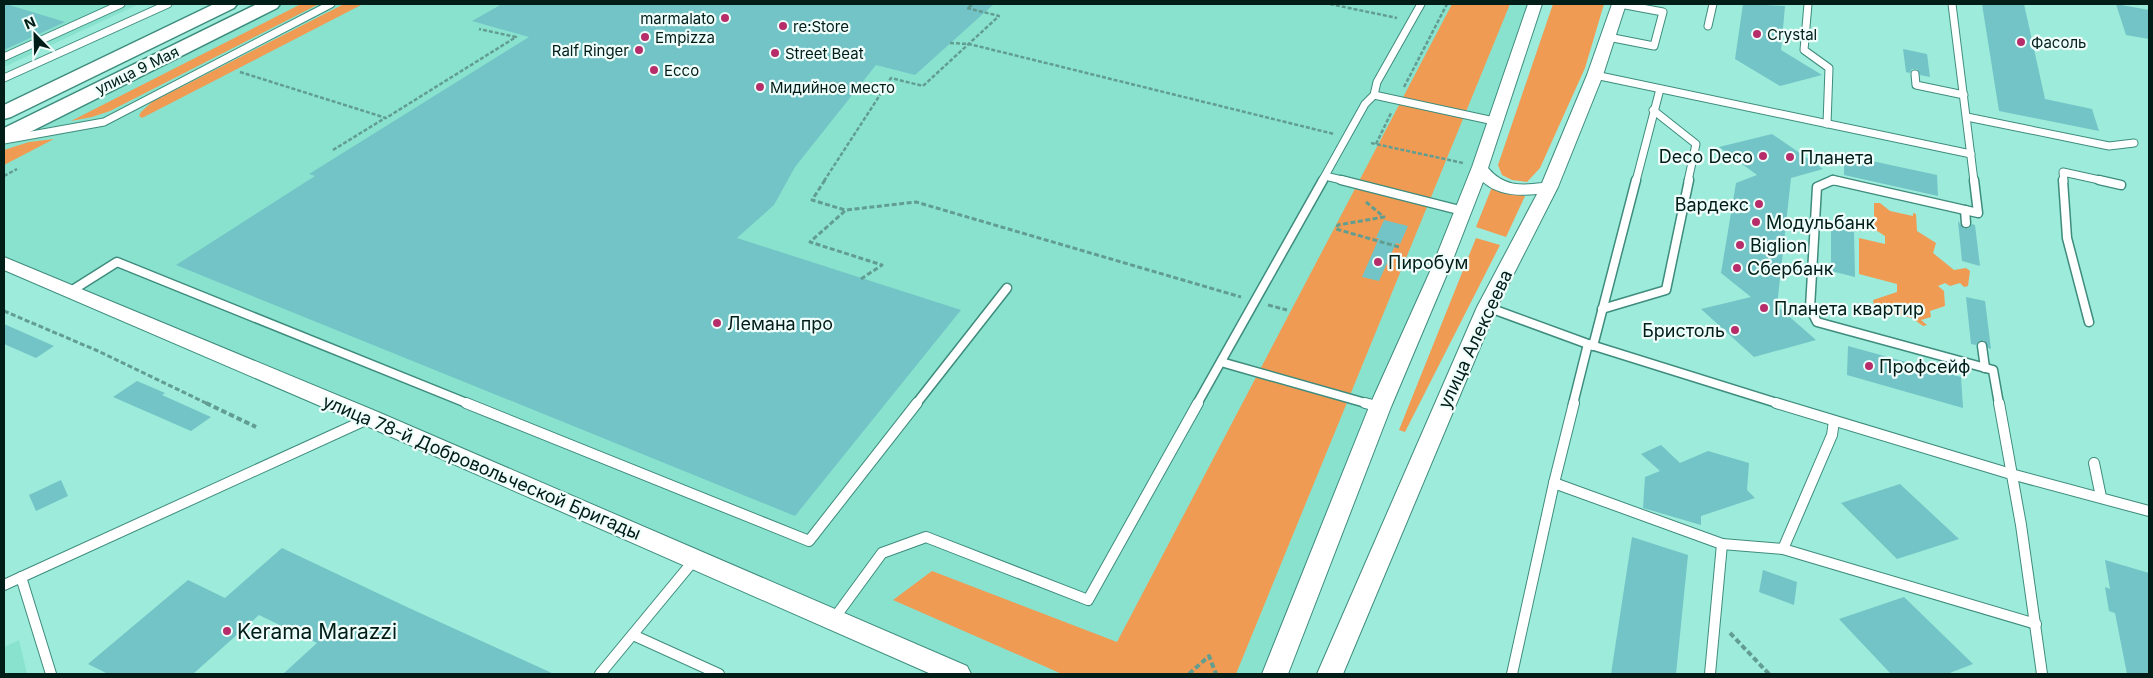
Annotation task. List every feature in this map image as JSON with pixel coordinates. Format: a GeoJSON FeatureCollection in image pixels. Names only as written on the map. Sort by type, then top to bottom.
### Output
{"type":"FeatureCollection","features":[{"type":"Feature","properties":{"kind":"main road","name":"улица 9 Мая"},"geometry":{"type":"LineString","coordinates":[[4,113],[228,4]]}},
{"type":"Feature","properties":{"kind":"main road","name":"улица 9 Мая"},"geometry":{"type":"LineString","coordinates":[[4,138],[271,4]]}},
{"type":"Feature","properties":{"kind":"street"},"geometry":{"type":"LineString","coordinates":[[1275,674],[1380,407],[1480,168],[1494,121],[1535,4]]}},
{"type":"Feature","properties":{"kind":"street","name":"улица Алексеева"},"geometry":{"type":"LineString","coordinates":[[1330,674],[1487,307],[1549,187],[1595,75],[1619,4]]}},
{"type":"Feature","properties":{"kind":"street"},"geometry":{"type":"LineString","coordinates":[[1480,168],[1487,179],[1502,188],[1518,191],[1549,187]]}},
{"type":"Feature","properties":{"kind":"street","name":"улица 78-й Добровольческой Бригады"},"geometry":{"type":"LineString","coordinates":[[4,262],[370,418],[958,674]]}},
{"type":"Feature","properties":{"kind":"lane"},"geometry":{"type":"LineString","coordinates":[[4,57],[121,4]]}},
{"type":"Feature","properties":{"kind":"lane"},"geometry":{"type":"LineString","coordinates":[[4,78],[168,4]]}},
{"type":"Feature","properties":{"kind":"lane"},"geometry":{"type":"LineString","coordinates":[[4,138],[104,122],[331,4]]}},
{"type":"Feature","properties":{"kind":"lane"},"geometry":{"type":"LineString","coordinates":[[833,620],[882,553],[926,537],[1088,600],[1365,104],[1374,95],[1377,82],[1421,4]]}},
{"type":"Feature","properties":{"kind":"lane"},"geometry":{"type":"LineString","coordinates":[[1608,37],[1654,46],[1663,12],[1619,4]]}},
{"type":"Feature","properties":{"kind":"lane"},"geometry":{"type":"LineString","coordinates":[[1708,26],[1713,4]]}},
{"type":"Feature","properties":{"kind":"lane"},"geometry":{"type":"LineString","coordinates":[[1808,4],[1804,50],[1829,68],[1827,124]]}},
{"type":"Feature","properties":{"kind":"lane"},"geometry":{"type":"LineString","coordinates":[[1952,4],[1978,213],[1833,180],[1817,186],[1810,308],[1817,322],[1993,370],[2036,624],[2042,674]]}},
{"type":"Feature","properties":{"kind":"lane"},"geometry":{"type":"LineString","coordinates":[[1915,74],[1916,85],[1964,95]]}},
{"type":"Feature","properties":{"kind":"lane"},"geometry":{"type":"LineString","coordinates":[[1595,75],[1971,154]]}},
{"type":"Feature","properties":{"kind":"lane"},"geometry":{"type":"LineString","coordinates":[[1512,674],[1554,483],[1660,89]]}},
{"type":"Feature","properties":{"kind":"lane"},"geometry":{"type":"LineString","coordinates":[[1374,95],[1494,121]]}},
{"type":"Feature","properties":{"kind":"lane"},"geometry":{"type":"LineString","coordinates":[[1602,309],[1666,290],[1696,144],[1653,110]]}},
{"type":"Feature","properties":{"kind":"lane"},"geometry":{"type":"LineString","coordinates":[[1967,117],[2109,146],[2134,142]]}},
{"type":"Feature","properties":{"kind":"lane"},"geometry":{"type":"LineString","coordinates":[[2089,322],[2067,238],[2062,172],[2121,185]]}},
{"type":"Feature","properties":{"kind":"lane"},"geometry":{"type":"LineString","coordinates":[[1325,176],[1463,211]]}},
{"type":"Feature","properties":{"kind":"lane"},"geometry":{"type":"LineString","coordinates":[[1965,210],[1966,223]]}},
{"type":"Feature","properties":{"kind":"lane"},"geometry":{"type":"LineString","coordinates":[[70,290],[118,262],[809,541],[1007,288]]}},
{"type":"Feature","properties":{"kind":"lane"},"geometry":{"type":"LineString","coordinates":[[1487,307],[1590,345],[1834,421],[2011,474],[2149,511]]}},
{"type":"Feature","properties":{"kind":"lane"},"geometry":{"type":"LineString","coordinates":[[1982,346],[1985,368]]}},
{"type":"Feature","properties":{"kind":"lane"},"geometry":{"type":"LineString","coordinates":[[1221,362],[1380,407]]}},
{"type":"Feature","properties":{"kind":"lane"},"geometry":{"type":"LineString","coordinates":[[4,585],[370,418]]}},
{"type":"Feature","properties":{"kind":"lane"},"geometry":{"type":"LineString","coordinates":[[1783,548],[1832,435],[1834,421]]}},
{"type":"Feature","properties":{"kind":"lane"},"geometry":{"type":"LineString","coordinates":[[2094,463],[2101,497]]}},
{"type":"Feature","properties":{"kind":"lane"},"geometry":{"type":"LineString","coordinates":[[1554,483],[1722,544],[1783,548],[2036,624]]}},
{"type":"Feature","properties":{"kind":"lane"},"geometry":{"type":"LineString","coordinates":[[1710,674],[1722,544]]}},
{"type":"Feature","properties":{"kind":"lane"},"geometry":{"type":"LineString","coordinates":[[600,674],[696,559]]}},
{"type":"Feature","properties":{"kind":"lane"},"geometry":{"type":"LineString","coordinates":[[21,577],[51,674]]}},
{"type":"Feature","properties":{"kind":"lane"},"geometry":{"type":"LineString","coordinates":[[633,635],[719,674]]}},
{"type":"Feature","properties":{"kind":"path"},"geometry":{"type":"LineString","coordinates":[[974,4],[967,8],[1000,16],[923,86],[891,78],[812,200],[846,210],[916,202],[1287,310]]}},
{"type":"Feature","properties":{"kind":"path"},"geometry":{"type":"LineString","coordinates":[[1330,4],[1412,21]]}},
{"type":"Feature","properties":{"kind":"path"},"geometry":{"type":"LineString","coordinates":[[1376,144],[1447,4]]}},
{"type":"Feature","properties":{"kind":"path"},"geometry":{"type":"LineString","coordinates":[[333,150],[516,38],[479,29]]}},
{"type":"Feature","properties":{"kind":"path"},"geometry":{"type":"LineString","coordinates":[[950,43],[969,44],[1340,135]]}},
{"type":"Feature","properties":{"kind":"path"},"geometry":{"type":"LineString","coordinates":[[240,72],[387,117],[391,122]]}},
{"type":"Feature","properties":{"kind":"path"},"geometry":{"type":"LineString","coordinates":[[1371,142],[1480,168]]}},
{"type":"Feature","properties":{"kind":"path"},"geometry":{"type":"LineString","coordinates":[[4,176],[17,169]]}},
{"type":"Feature","properties":{"kind":"path"},"geometry":{"type":"LineString","coordinates":[[1362,198],[1384,217],[1338,225],[1336,229],[1399,247]]}},
{"type":"Feature","properties":{"kind":"path"},"geometry":{"type":"LineString","coordinates":[[846,210],[810,242],[882,265],[861,279]]}},
{"type":"Feature","properties":{"kind":"path"},"geometry":{"type":"LineString","coordinates":[[4,311],[98,352],[256,427]]}},
{"type":"Feature","properties":{"kind":"path"},"geometry":{"type":"LineString","coordinates":[[1715,617],[1769,674]]}},
{"type":"Feature","properties":{"kind":"path"},"geometry":{"type":"LineString","coordinates":[[1189,674],[1209,656],[1216,674]]}},
{"type":"Feature","properties":{"kind":"shaded area"},"geometry":{"type":"Polygon","coordinates":[[[4,4],[139,4],[4,67],[4,4]]]}},
{"type":"Feature","properties":{"kind":"shaded area"},"geometry":{"type":"Polygon","coordinates":[[[271,4],[1535,4],[1494,121],[1275,674],[958,674],[4,263],[4,136],[271,4]]]}},
{"type":"Feature","properties":{"kind":"shaded area"},"geometry":{"type":"Polygon","coordinates":[[[301,4],[319,4],[110,111],[71,121],[301,4]]]}},
{"type":"Feature","properties":{"kind":"shaded area"},"geometry":{"type":"Polygon","coordinates":[[[344,4],[363,4],[142,118],[139,116],[152,102],[344,4]]]}},
{"type":"Feature","properties":{"kind":"shaded area"},"geometry":{"type":"Polygon","coordinates":[[[1452,4],[1510,4],[1236,674],[1062,674],[893,600],[932,571],[1117,642],[1452,4]]]}},
{"type":"Feature","properties":{"kind":"shaded area"},"geometry":{"type":"Polygon","coordinates":[[[1553,4],[1604,4],[1585,68],[1540,168],[1527,182],[1512,180],[1502,175],[1498,165],[1553,4]]]}},
{"type":"Feature","properties":{"kind":"shaded area"},"geometry":{"type":"Polygon","coordinates":[[[54,139],[4,165],[4,150],[29,142],[54,139]]]}},
{"type":"Feature","properties":{"kind":"shaded area"},"geometry":{"type":"Polygon","coordinates":[[[1492,187],[1525,196],[1506,237],[1476,227],[1492,187]]]}},
{"type":"Feature","properties":{"kind":"shaded area"},"geometry":{"type":"Polygon","coordinates":[[[1874,203],[1880,203],[1890,211],[1913,216],[1913,213],[1916,214],[1917,231],[1936,243],[1933,253],[1954,270],[1966,268],[1970,271],[1968,286],[1964,287],[1960,283],[1950,286],[1945,283],[1938,286],[1944,291],[1945,306],[1930,311],[1931,317],[1921,320],[1927,325],[1923,326],[1912,318],[1875,310],[1873,300],[1897,292],[1897,284],[1859,274],[1859,238],[1885,244],[1885,236],[1874,229],[1874,203]]]}},
{"type":"Feature","properties":{"kind":"shaded area"},"geometry":{"type":"Polygon","coordinates":[[[1476,238],[1500,245],[1405,432],[1399,430],[1476,238]]]}},
{"type":"Feature","properties":{"kind":"shaded area"},"geometry":{"type":"Polygon","coordinates":[[[19,640],[27,674],[4,674],[4,647],[19,640]]]}},
{"type":"Feature","properties":{"kind":"building"},"geometry":{"type":"Polygon","coordinates":[[[4,4],[6,4],[65,22],[4,50],[4,4]]]}},
{"type":"Feature","properties":{"kind":"building"},"geometry":{"type":"Polygon","coordinates":[[[502,4],[994,4],[915,75],[876,65],[795,167],[774,205],[737,238],[961,310],[795,516],[176,265],[315,176],[309,174],[529,37],[472,21],[502,4]]]}},
{"type":"Feature","properties":{"kind":"building"},"geometry":{"type":"Polygon","coordinates":[[[1743,4],[1785,6],[1781,50],[1822,75],[1780,86],[1735,59],[1743,4]]]}},
{"type":"Feature","properties":{"kind":"building"},"geometry":{"type":"Polygon","coordinates":[[[1982,4],[2024,4],[2045,99],[2092,109],[2099,131],[1999,111],[1982,4]]]}},
{"type":"Feature","properties":{"kind":"building"},"geometry":{"type":"Polygon","coordinates":[[[2116,4],[2149,10],[2149,39],[2126,35],[2116,4]]]}},
{"type":"Feature","properties":{"kind":"building"},"geometry":{"type":"Polygon","coordinates":[[[1903,49],[1927,54],[1930,77],[1920,75],[1917,69],[1912,69],[1910,73],[1906,72],[1903,49]]]}},
{"type":"Feature","properties":{"kind":"building"},"geometry":{"type":"Polygon","coordinates":[[[1772,134],[1823,169],[1791,178],[1777,306],[1816,340],[1754,357],[1701,309],[1751,297],[1721,273],[1736,183],[1757,175],[1719,147],[1772,134]]]}},
{"type":"Feature","properties":{"kind":"building"},"geometry":{"type":"Polygon","coordinates":[[[1844,155],[1937,175],[1938,196],[1844,175],[1844,155]]]}},
{"type":"Feature","properties":{"kind":"building"},"geometry":{"type":"Polygon","coordinates":[[[1384,220],[1408,226],[1400,244],[1396,243],[1379,281],[1362,277],[1379,238],[1376,238],[1384,220]]]}},
{"type":"Feature","properties":{"kind":"building"},"geometry":{"type":"Polygon","coordinates":[[[1958,221],[1964,229],[1969,228],[1972,224],[1975,225],[1980,266],[1962,261],[1958,221]]]}},
{"type":"Feature","properties":{"kind":"building"},"geometry":{"type":"Polygon","coordinates":[[[1831,227],[1854,232],[1855,277],[1831,271],[1831,227]]]}},
{"type":"Feature","properties":{"kind":"building"},"geometry":{"type":"Polygon","coordinates":[[[1966,297],[1985,301],[1991,349],[1988,348],[1984,340],[1979,341],[1976,345],[1971,344],[1966,297]]]}},
{"type":"Feature","properties":{"kind":"building"},"geometry":{"type":"Polygon","coordinates":[[[4,324],[54,346],[36,358],[4,344],[4,324]]]}},
{"type":"Feature","properties":{"kind":"building"},"geometry":{"type":"Polygon","coordinates":[[[1848,346],[1961,377],[1963,408],[1847,375],[1848,346]]]}},
{"type":"Feature","properties":{"kind":"building"},"geometry":{"type":"Polygon","coordinates":[[[137,381],[165,393],[162,395],[211,417],[191,431],[113,397],[137,381]]]}},
{"type":"Feature","properties":{"kind":"building"},"geometry":{"type":"Polygon","coordinates":[[[1661,445],[1680,463],[1708,451],[1749,463],[1747,490],[1755,498],[1701,516],[1701,525],[1643,508],[1645,477],[1660,471],[1641,454],[1661,445]]]}},
{"type":"Feature","properties":{"kind":"building"},"geometry":{"type":"Polygon","coordinates":[[[61,480],[68,496],[36,511],[29,495],[61,480]]]}},
{"type":"Feature","properties":{"kind":"building"},"geometry":{"type":"Polygon","coordinates":[[[1900,484],[1959,539],[1897,559],[1841,503],[1900,484]]]}},
{"type":"Feature","properties":{"kind":"building"},"geometry":{"type":"Polygon","coordinates":[[[1632,537],[1688,555],[1676,674],[1611,674],[1632,537]]]}},
{"type":"Feature","properties":{"kind":"building"},"geometry":{"type":"Polygon","coordinates":[[[282,548],[554,674],[283,674],[317,643],[259,615],[193,674],[108,674],[88,664],[188,580],[225,598],[282,548]]]}},
{"type":"Feature","properties":{"kind":"building"},"geometry":{"type":"Polygon","coordinates":[[[2105,560],[2149,573],[2149,674],[2127,674],[2115,613],[2109,611],[2105,587],[2110,589],[2105,560]]]}},
{"type":"Feature","properties":{"kind":"building"},"geometry":{"type":"Polygon","coordinates":[[[1763,570],[1797,582],[1794,605],[1759,592],[1763,570]]]}},
{"type":"Feature","properties":{"kind":"building"},"geometry":{"type":"Polygon","coordinates":[[[1904,597],[1973,664],[1947,674],[1891,674],[1839,619],[1904,597]]]}},
{"type":"Feature","properties":{"kind":"place","name":"marmalato"},"geometry":{"type":"Point","coordinates":[725,18]}},
{"type":"Feature","properties":{"kind":"place","name":"re:Store"},"geometry":{"type":"Point","coordinates":[783,26]}},
{"type":"Feature","properties":{"kind":"place","name":"Crystal"},"geometry":{"type":"Point","coordinates":[1757,34]}},
{"type":"Feature","properties":{"kind":"place","name":"Empizza"},"geometry":{"type":"Point","coordinates":[645,37]}},
{"type":"Feature","properties":{"kind":"place","name":"Фасоль"},"geometry":{"type":"Point","coordinates":[2021,42]}},
{"type":"Feature","properties":{"kind":"place","name":"Ralf Ringer"},"geometry":{"type":"Point","coordinates":[639,50]}},
{"type":"Feature","properties":{"kind":"place","name":"Street Beat"},"geometry":{"type":"Point","coordinates":[775,53]}},
{"type":"Feature","properties":{"kind":"place","name":"Ecco"},"geometry":{"type":"Point","coordinates":[654,70]}},
{"type":"Feature","properties":{"kind":"place","name":"Мидийное место"},"geometry":{"type":"Point","coordinates":[760,87]}},
{"type":"Feature","properties":{"kind":"place","name":"Deco Deco"},"geometry":{"type":"Point","coordinates":[1763,156]}},
{"type":"Feature","properties":{"kind":"place","name":"Планета"},"geometry":{"type":"Point","coordinates":[1790,157]}},
{"type":"Feature","properties":{"kind":"place","name":"Вардекс"},"geometry":{"type":"Point","coordinates":[1759,204]}},
{"type":"Feature","properties":{"kind":"place","name":"Модульбанк"},"geometry":{"type":"Point","coordinates":[1756,222]}},
{"type":"Feature","properties":{"kind":"place","name":"Biglion"},"geometry":{"type":"Point","coordinates":[1740,245]}},
{"type":"Feature","properties":{"kind":"place","name":"Пиробум"},"geometry":{"type":"Point","coordinates":[1378,262]}},
{"type":"Feature","properties":{"kind":"place","name":"Сбербанк"},"geometry":{"type":"Point","coordinates":[1737,268]}},
{"type":"Feature","properties":{"kind":"place","name":"Планета квартир"},"geometry":{"type":"Point","coordinates":[1764,308]}},
{"type":"Feature","properties":{"kind":"place","name":"Лемана про"},"geometry":{"type":"Point","coordinates":[717,323]}},
{"type":"Feature","properties":{"kind":"place","name":"Бристоль"},"geometry":{"type":"Point","coordinates":[1735,330]}},
{"type":"Feature","properties":{"kind":"place","name":"Профсейф"},"geometry":{"type":"Point","coordinates":[1869,366]}},
{"type":"Feature","properties":{"kind":"place","name":"Kerama Marazzi"},"geometry":{"type":"Point","coordinates":[227,631]}}]}
